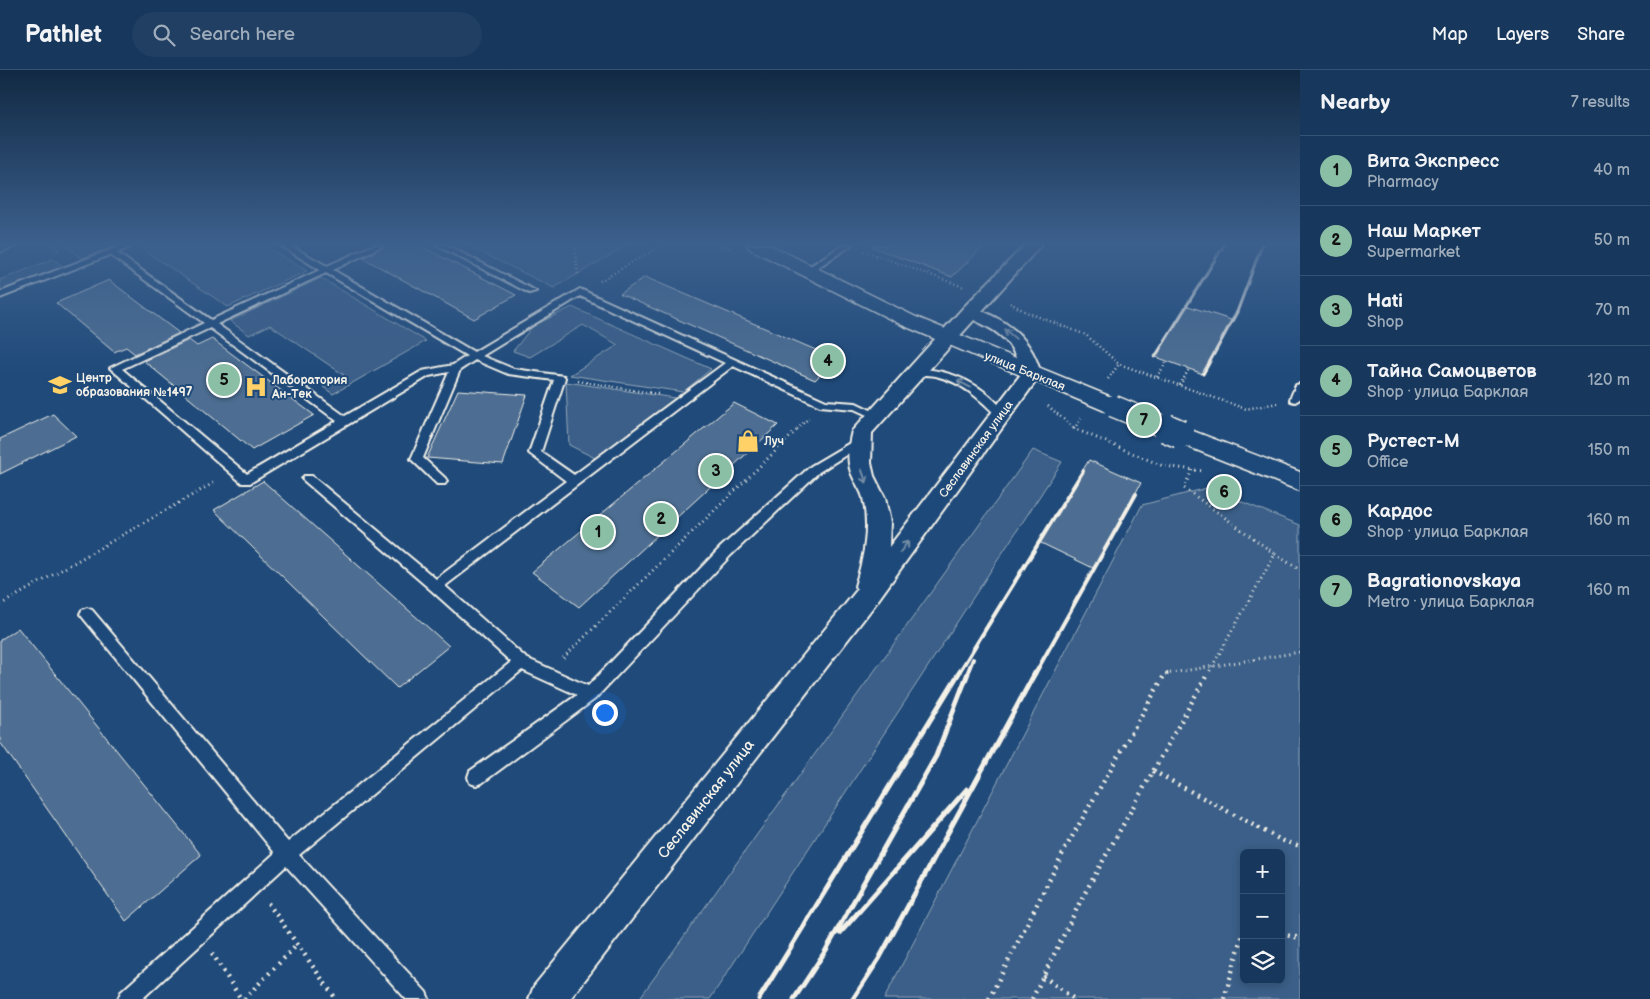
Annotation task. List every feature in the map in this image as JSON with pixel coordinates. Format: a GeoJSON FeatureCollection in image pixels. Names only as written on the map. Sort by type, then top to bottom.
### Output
{"type":"FeatureCollection","features":[{"type":"Feature","properties":{"kind":"main road","name":"улица Барклая"},"geometry":{"type":"LineString","coordinates":[[844,288],[909,321],[1031,374],[1300,482]]}},
{"type":"Feature","properties":{"kind":"street"},"geometry":{"type":"LineString","coordinates":[[859,443],[862,431],[945,337],[992,288]]}},
{"type":"Feature","properties":{"kind":"street"},"geometry":{"type":"LineString","coordinates":[[969,312],[1004,328],[1019,341],[1028,356],[1031,374]]}},
{"type":"Feature","properties":{"kind":"street","name":"Сеславинская улица"},"geometry":{"type":"LineString","coordinates":[[547,999],[864,600],[1031,374]]}},
{"type":"Feature","properties":{"kind":"street","name":"Сеславинская улица"},"geometry":{"type":"LineString","coordinates":[[859,443],[862,473],[874,496],[880,533],[876,562],[864,600]]}},
{"type":"Feature","properties":{"kind":"lane"},"geometry":{"type":"LineString","coordinates":[[0,295],[17,288]]}},
{"type":"Feature","properties":{"kind":"lane"},"geometry":{"type":"LineString","coordinates":[[161,288],[345,421]]}},
{"type":"Feature","properties":{"kind":"lane"},"geometry":{"type":"LineString","coordinates":[[287,288],[115,368],[246,480],[426,373],[456,368],[580,292],[824,404],[856,406],[876,415]]}},
{"type":"Feature","properties":{"kind":"lane"},"geometry":{"type":"LineString","coordinates":[[358,288],[474,356],[512,372],[560,378],[534,453],[574,480]]}},
{"type":"Feature","properties":{"kind":"lane"},"geometry":{"type":"LineString","coordinates":[[527,288],[532,291]]}},
{"type":"Feature","properties":{"kind":"lane"},"geometry":{"type":"LineString","coordinates":[[436,586],[732,362]]}},
{"type":"Feature","properties":{"kind":"lane"},"geometry":{"type":"LineString","coordinates":[[440,481],[416,459],[456,368]]}},
{"type":"Feature","properties":{"kind":"lane"},"geometry":{"type":"LineString","coordinates":[[915,372],[940,372],[968,386],[987,400],[1002,415]]}},
{"type":"Feature","properties":{"kind":"lane"},"geometry":{"type":"LineString","coordinates":[[1295,400],[1300,387]]}},
{"type":"Feature","properties":{"kind":"lane"},"geometry":{"type":"LineString","coordinates":[[476,776],[590,694],[733,545],[815,469],[859,443]]}},
{"type":"Feature","properties":{"kind":"lane"},"geometry":{"type":"LineString","coordinates":[[308,479],[436,586],[521,662],[590,694]]}},
{"type":"Feature","properties":{"kind":"lane"},"geometry":{"type":"LineString","coordinates":[[87,614],[287,854],[419,999]]}},
{"type":"Feature","properties":{"kind":"lane"},"geometry":{"type":"LineString","coordinates":[[128,999],[287,854],[521,662]]}},
{"type":"Feature","properties":{"kind":"path"},"geometry":{"type":"LineString","coordinates":[[580,288],[580,292],[586,288]]}},
{"type":"Feature","properties":{"kind":"path"},"geometry":{"type":"LineString","coordinates":[[1157,377],[1167,361]]}},
{"type":"Feature","properties":{"kind":"path"},"geometry":{"type":"LineString","coordinates":[[1180,386],[1189,369]]}},
{"type":"Feature","properties":{"kind":"path"},"geometry":{"type":"LineString","coordinates":[[1137,370],[1246,410],[1295,400]]}},
{"type":"Feature","properties":{"kind":"path"},"geometry":{"type":"LineString","coordinates":[[560,378],[684,398]]}},
{"type":"Feature","properties":{"kind":"path"},"geometry":{"type":"LineString","coordinates":[[546,674],[824,404]]}},
{"type":"Feature","properties":{"kind":"path"},"geometry":{"type":"LineString","coordinates":[[1048,406],[1074,428],[1163,466],[1208,472]]}},
{"type":"Feature","properties":{"kind":"path"},"geometry":{"type":"LineString","coordinates":[[1192,470],[1184,488],[1300,570]]}},
{"type":"Feature","properties":{"kind":"path"},"geometry":{"type":"LineString","coordinates":[[0,605],[235,471]]}},
{"type":"Feature","properties":{"kind":"path"},"geometry":{"type":"LineString","coordinates":[[1032,999],[1081,900],[1275,554]]}},
{"type":"Feature","properties":{"kind":"path"},"geometry":{"type":"LineString","coordinates":[[989,999],[1065,849],[1165,674],[1300,652]]}},
{"type":"Feature","properties":{"kind":"path"},"geometry":{"type":"LineString","coordinates":[[1153,771],[1281,840],[1300,846]]}},
{"type":"Feature","properties":{"kind":"path"},"geometry":{"type":"LineString","coordinates":[[254,884],[336,999]]}},
{"type":"Feature","properties":{"kind":"path"},"geometry":{"type":"LineString","coordinates":[[200,934],[243,999],[297,944]]}},
{"type":"Feature","properties":{"kind":"path"},"geometry":{"type":"LineString","coordinates":[[1285,935],[1300,938]]}},
{"type":"Feature","properties":{"kind":"path"},"geometry":{"type":"LineString","coordinates":[[1224,999],[1242,939]]}},
{"type":"Feature","properties":{"kind":"path"},"geometry":{"type":"LineString","coordinates":[[1043,976],[1074,999]]}},
{"type":"Feature","properties":{"kind":"shaded area"},"geometry":{"type":"Polygon","coordinates":[[[0,288],[9,288],[0,292],[0,288]]]}},
{"type":"Feature","properties":{"kind":"shaded area"},"geometry":{"type":"Polygon","coordinates":[[[201,288],[269,288],[228,307],[201,288]]]}},
{"type":"Feature","properties":{"kind":"shaded area"},"geometry":{"type":"Polygon","coordinates":[[[299,288],[338,288],[426,341],[333,394],[323,387],[344,375],[270,325],[249,335],[230,321],[299,288]]]}},
{"type":"Feature","properties":{"kind":"shaded area"},"geometry":{"type":"Polygon","coordinates":[[[572,307],[711,369],[683,392],[570,375],[618,345],[583,325],[530,357],[513,351],[533,326],[572,307]]]}},
{"type":"Feature","properties":{"kind":"shaded area"},"geometry":{"type":"Polygon","coordinates":[[[566,382],[675,398],[595,458],[569,445],[566,382]]]}},
{"type":"Feature","properties":{"kind":"shaded area"},"geometry":{"type":"Polygon","coordinates":[[[1033,450],[1062,462],[710,999],[639,999],[1033,450]]]}},
{"type":"Feature","properties":{"kind":"shaded area"},"geometry":{"type":"Polygon","coordinates":[[[1207,488],[1300,525],[1300,999],[884,999],[1142,505],[1207,488]]]}},
{"type":"Feature","properties":{"kind":"building"},"geometry":{"type":"Polygon","coordinates":[[[90,288],[120,288],[179,333],[135,354],[126,347],[114,352],[56,303],[90,288]]]}},
{"type":"Feature","properties":{"kind":"building"},"geometry":{"type":"Polygon","coordinates":[[[418,288],[503,288],[516,295],[474,319],[418,288]]]}},
{"type":"Feature","properties":{"kind":"building"},"geometry":{"type":"Polygon","coordinates":[[[628,288],[672,288],[837,359],[815,380],[620,294],[628,288]]]}},
{"type":"Feature","properties":{"kind":"building"},"geometry":{"type":"Polygon","coordinates":[[[1188,306],[1231,320],[1203,374],[1156,357],[1188,306]]]}},
{"type":"Feature","properties":{"kind":"building"},"geometry":{"type":"Polygon","coordinates":[[[212,339],[314,415],[252,450],[144,361],[189,340],[197,346],[212,339]]]}},
{"type":"Feature","properties":{"kind":"building"},"geometry":{"type":"Polygon","coordinates":[[[458,390],[527,395],[503,464],[427,458],[458,390]]]}},
{"type":"Feature","properties":{"kind":"building"},"geometry":{"type":"Polygon","coordinates":[[[734,403],[778,425],[579,607],[532,572],[734,403]]]}},
{"type":"Feature","properties":{"kind":"building"},"geometry":{"type":"Polygon","coordinates":[[[53,414],[76,436],[0,474],[0,439],[53,414]]]}},
{"type":"Feature","properties":{"kind":"building"},"geometry":{"type":"Polygon","coordinates":[[[1089,460],[1141,483],[1095,569],[1039,542],[1089,460]]]}},
{"type":"Feature","properties":{"kind":"building"},"geometry":{"type":"Polygon","coordinates":[[[263,481],[449,646],[397,688],[214,510],[263,481]]]}},
{"type":"Feature","properties":{"kind":"building"},"geometry":{"type":"Polygon","coordinates":[[[18,628],[201,855],[126,921],[0,742],[0,640],[18,628]]]}},
{"type":"Feature","properties":{"kind":"railway"},"geometry":{"type":"LineString","coordinates":[[1155,357],[1197,288]]}},
{"type":"Feature","properties":{"kind":"railway"},"geometry":{"type":"LineString","coordinates":[[1203,374],[1237,312],[1246,288]]}},
{"type":"Feature","properties":{"kind":"railway"},"geometry":{"type":"LineString","coordinates":[[958,674],[1083,471]]}},
{"type":"Feature","properties":{"kind":"railway"},"geometry":{"type":"LineString","coordinates":[[1035,674],[1136,494]]}},
{"type":"Feature","properties":{"kind":"railway"},"geometry":{"type":"LineString","coordinates":[[967,674],[973,659]]}},
{"type":"Feature","properties":{"kind":"railway"},"geometry":{"type":"LineString","coordinates":[[759,999],[959,673]]}},
{"type":"Feature","properties":{"kind":"railway"},"geometry":{"type":"LineString","coordinates":[[794,999],[826,950],[936,756],[968,673]]}},
{"type":"Feature","properties":{"kind":"railway"},"geometry":{"type":"LineString","coordinates":[[853,999],[879,959],[1035,673]]}},
{"type":"Feature","properties":{"kind":"railway"},"geometry":{"type":"LineString","coordinates":[[840,933],[967,789]]}},
{"type":"Feature","properties":{"kind":"place","name":"Тайна Самоцветов"},"geometry":{"type":"Point","coordinates":[828,361]}},
{"type":"Feature","properties":{"kind":"place","name":"Рустест-М"},"geometry":{"type":"Point","coordinates":[224,380]}},
{"type":"Feature","properties":{"kind":"place","name":"Центр образования №1497"},"geometry":{"type":"Point","coordinates":[60,385]}},
{"type":"Feature","properties":{"kind":"place","name":"Лаборатория Ан-Тек"},"geometry":{"type":"Point","coordinates":[256,387]}},
{"type":"Feature","properties":{"kind":"place","name":"Bagrationovskaya"},"geometry":{"type":"Point","coordinates":[1144,420]}},
{"type":"Feature","properties":{"kind":"place","name":"Луч"},"geometry":{"type":"Point","coordinates":[748,441]}},
{"type":"Feature","properties":{"kind":"place","name":"Hati"},"geometry":{"type":"Point","coordinates":[716,471]}},
{"type":"Feature","properties":{"kind":"place","name":"Кардос"},"geometry":{"type":"Point","coordinates":[1224,492]}},
{"type":"Feature","properties":{"kind":"place","name":"Наш Маркет"},"geometry":{"type":"Point","coordinates":[661,519]}},
{"type":"Feature","properties":{"kind":"place","name":"Вита Экспресс"},"geometry":{"type":"Point","coordinates":[598,532]}}]}
